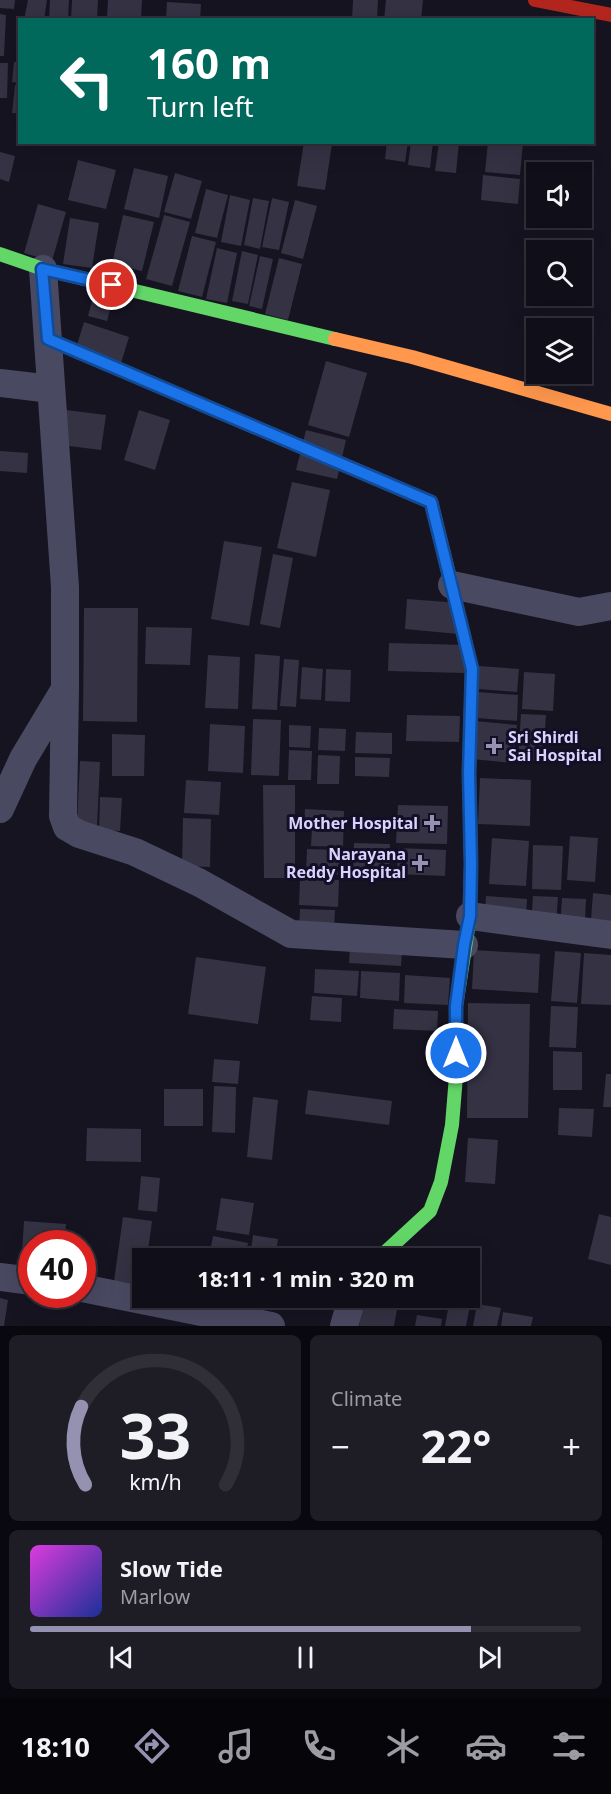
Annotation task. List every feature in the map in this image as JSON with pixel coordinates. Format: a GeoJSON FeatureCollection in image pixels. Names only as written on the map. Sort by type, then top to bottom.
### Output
{"type":"FeatureCollection","features":[{"type":"Feature","properties":{"kind":"street"},"geometry":{"type":"LineString","coordinates":[[535,0],[611,15]]}},
{"type":"Feature","properties":{"kind":"street"},"geometry":{"type":"LineString","coordinates":[[0,254],[42,269],[412,357],[611,414]]}},
{"type":"Feature","properties":{"kind":"street"},"geometry":{"type":"LineString","coordinates":[[42,269],[65,587],[63,816],[67,827],[79,834],[135,852],[200,883],[291,934],[464,945]]}},
{"type":"Feature","properties":{"kind":"street"},"geometry":{"type":"LineString","coordinates":[[48,339],[431,502],[472,669],[469,773],[470,916],[456,1006],[456,1076],[452,1125],[441,1182],[430,1211],[390,1248]]}},
{"type":"Feature","properties":{"kind":"street"},"geometry":{"type":"LineString","coordinates":[[0,383],[51,388]]}},
{"type":"Feature","properties":{"kind":"street"},"geometry":{"type":"LineString","coordinates":[[452,585],[579,612],[611,606]]}},
{"type":"Feature","properties":{"kind":"street"},"geometry":{"type":"LineString","coordinates":[[0,809],[23,759],[65,689]]}},
{"type":"Feature","properties":{"kind":"street"},"geometry":{"type":"LineString","coordinates":[[470,916],[611,935]]}},
{"type":"Feature","properties":{"kind":"street"},"geometry":{"type":"LineString","coordinates":[[0,1277],[18,1279]]}},
{"type":"Feature","properties":{"kind":"street"},"geometry":{"type":"LineString","coordinates":[[96,1291],[271,1326]]}},
{"type":"Feature","properties":{"kind":"street"},"geometry":{"type":"LineString","coordinates":[[344,1326],[349,1308]]}},
{"type":"Feature","properties":{"kind":"building"},"geometry":{"type":"Polygon","coordinates":[[[0,0],[15,0],[14,9],[0,8],[0,0]]]}},
{"type":"Feature","properties":{"kind":"building"},"geometry":{"type":"Polygon","coordinates":[[[28,0],[47,0],[44,18],[24,18],[28,0]]]}},
{"type":"Feature","properties":{"kind":"building"},"geometry":{"type":"Polygon","coordinates":[[[50,0],[69,0],[68,18],[49,18],[50,0]]]}},
{"type":"Feature","properties":{"kind":"building"},"geometry":{"type":"Polygon","coordinates":[[[72,0],[98,0],[97,18],[71,18],[72,0]]]}},
{"type":"Feature","properties":{"kind":"building"},"geometry":{"type":"Polygon","coordinates":[[[108,0],[142,0],[141,18],[107,16],[108,0]]]}},
{"type":"Feature","properties":{"kind":"building"},"geometry":{"type":"Polygon","coordinates":[[[353,0],[378,0],[377,18],[352,18],[353,0]]]}},
{"type":"Feature","properties":{"kind":"building"},"geometry":{"type":"Polygon","coordinates":[[[386,0],[423,0],[421,18],[384,18],[386,0]]]}},
{"type":"Feature","properties":{"kind":"building"},"geometry":{"type":"Polygon","coordinates":[[[167,2],[201,4],[200,18],[166,18],[167,2]]]}},
{"type":"Feature","properties":{"kind":"building"},"geometry":{"type":"Polygon","coordinates":[[[0,14],[6,15],[4,56],[0,56],[0,14]]]}},
{"type":"Feature","properties":{"kind":"building"},"geometry":{"type":"Polygon","coordinates":[[[14,62],[18,62],[18,83],[12,82],[14,62]]]}},
{"type":"Feature","properties":{"kind":"building"},"geometry":{"type":"Polygon","coordinates":[[[0,63],[8,63],[7,98],[0,98],[0,63]]]}},
{"type":"Feature","properties":{"kind":"building"},"geometry":{"type":"Polygon","coordinates":[[[15,85],[18,85],[18,113],[12,113],[15,85]]]}},
{"type":"Feature","properties":{"kind":"building"},"geometry":{"type":"Polygon","coordinates":[[[304,144],[332,144],[325,190],[297,186],[304,144]]]}},
{"type":"Feature","properties":{"kind":"building"},"geometry":{"type":"Polygon","coordinates":[[[387,144],[408,144],[405,162],[385,159],[387,144]]]}},
{"type":"Feature","properties":{"kind":"building"},"geometry":{"type":"Polygon","coordinates":[[[411,144],[433,144],[430,168],[408,165],[411,144]]]}},
{"type":"Feature","properties":{"kind":"building"},"geometry":{"type":"Polygon","coordinates":[[[439,144],[459,144],[456,173],[435,171],[439,144]]]}},
{"type":"Feature","properties":{"kind":"building"},"geometry":{"type":"Polygon","coordinates":[[[488,144],[523,144],[520,175],[485,172],[488,144]]]}},
{"type":"Feature","properties":{"kind":"building"},"geometry":{"type":"Polygon","coordinates":[[[0,152],[15,156],[9,182],[0,179],[0,152]]]}},
{"type":"Feature","properties":{"kind":"building"},"geometry":{"type":"Polygon","coordinates":[[[78,160],[116,170],[106,209],[68,200],[78,160]]]}},
{"type":"Feature","properties":{"kind":"building"},"geometry":{"type":"Polygon","coordinates":[[[134,168],[168,176],[159,218],[124,209],[134,168]]]}},
{"type":"Feature","properties":{"kind":"building"},"geometry":{"type":"Polygon","coordinates":[[[175,173],[202,181],[191,219],[164,212],[175,173]]]}},
{"type":"Feature","properties":{"kind":"building"},"geometry":{"type":"Polygon","coordinates":[[[483,175],[520,179],[518,204],[481,200],[483,175]]]}},
{"type":"Feature","properties":{"kind":"building"},"geometry":{"type":"Polygon","coordinates":[[[206,189],[228,195],[217,238],[195,233],[206,189]]]}},
{"type":"Feature","properties":{"kind":"building"},"geometry":{"type":"Polygon","coordinates":[[[230,195],[250,200],[241,246],[221,242],[230,195]]]}},
{"type":"Feature","properties":{"kind":"building"},"geometry":{"type":"Polygon","coordinates":[[[253,198],[269,201],[260,249],[244,245],[253,198]]]}},
{"type":"Feature","properties":{"kind":"building"},"geometry":{"type":"Polygon","coordinates":[[[272,198],[289,202],[279,250],[262,247],[272,198]]]}},
{"type":"Feature","properties":{"kind":"building"},"geometry":{"type":"Polygon","coordinates":[[[295,200],[317,206],[303,259],[281,253],[295,200]]]}},
{"type":"Feature","properties":{"kind":"building"},"geometry":{"type":"Polygon","coordinates":[[[38,204],[66,212],[52,261],[24,253],[38,204]]]}},
{"type":"Feature","properties":{"kind":"building"},"geometry":{"type":"Polygon","coordinates":[[[123,215],[154,222],[142,271],[112,264],[123,215]]]}},
{"type":"Feature","properties":{"kind":"building"},"geometry":{"type":"Polygon","coordinates":[[[164,215],[190,222],[172,286],[146,279],[164,215]]]}},
{"type":"Feature","properties":{"kind":"building"},"geometry":{"type":"Polygon","coordinates":[[[70,218],[99,223],[92,268],[63,264],[70,218]]]}},
{"type":"Feature","properties":{"kind":"building"},"geometry":{"type":"Polygon","coordinates":[[[192,236],[216,242],[202,297],[178,291],[192,236]]]}},
{"type":"Feature","properties":{"kind":"building"},"geometry":{"type":"Polygon","coordinates":[[[217,248],[237,253],[227,303],[206,299],[217,248]]]}},
{"type":"Feature","properties":{"kind":"building"},"geometry":{"type":"Polygon","coordinates":[[[242,251],[258,255],[248,304],[232,301],[242,251]]]}},
{"type":"Feature","properties":{"kind":"building"},"geometry":{"type":"Polygon","coordinates":[[[260,256],[273,259],[262,309],[249,306],[260,256]]]}},
{"type":"Feature","properties":{"kind":"building"},"geometry":{"type":"Polygon","coordinates":[[[279,258],[302,264],[288,320],[265,314],[279,258]]]}},
{"type":"Feature","properties":{"kind":"building"},"geometry":{"type":"Polygon","coordinates":[[[97,282],[116,288],[107,321],[88,316],[97,282]]]}},
{"type":"Feature","properties":{"kind":"building"},"geometry":{"type":"Polygon","coordinates":[[[84,322],[129,337],[118,373],[73,358],[84,322]]]}},
{"type":"Feature","properties":{"kind":"building"},"geometry":{"type":"Polygon","coordinates":[[[326,361],[367,373],[349,437],[308,425],[326,361]]]}},
{"type":"Feature","properties":{"kind":"building"},"geometry":{"type":"Polygon","coordinates":[[[58,409],[106,415],[101,450],[53,444],[58,409]]]}},
{"type":"Feature","properties":{"kind":"building"},"geometry":{"type":"Polygon","coordinates":[[[139,410],[170,420],[155,470],[124,460],[139,410]]]}},
{"type":"Feature","properties":{"kind":"building"},"geometry":{"type":"Polygon","coordinates":[[[306,430],[346,440],[337,479],[296,470],[306,430]]]}},
{"type":"Feature","properties":{"kind":"building"},"geometry":{"type":"Polygon","coordinates":[[[0,451],[28,453],[27,473],[0,471],[0,451]]]}},
{"type":"Feature","properties":{"kind":"building"},"geometry":{"type":"Polygon","coordinates":[[[292,482],[330,490],[316,557],[277,548],[292,482]]]}},
{"type":"Feature","properties":{"kind":"building"},"geometry":{"type":"Polygon","coordinates":[[[224,541],[262,547],[249,626],[211,619],[224,541]]]}},
{"type":"Feature","properties":{"kind":"building"},"geometry":{"type":"Polygon","coordinates":[[[273,554],[293,558],[280,628],[260,624],[273,554]]]}},
{"type":"Feature","properties":{"kind":"building"},"geometry":{"type":"Polygon","coordinates":[[[407,599],[460,603],[458,634],[405,629],[407,599]]]}},
{"type":"Feature","properties":{"kind":"building"},"geometry":{"type":"Polygon","coordinates":[[[84,608],[138,608],[137,722],[83,721],[84,608]]]}},
{"type":"Feature","properties":{"kind":"building"},"geometry":{"type":"Polygon","coordinates":[[[146,627],[192,628],[190,665],[145,664],[146,627]]]}},
{"type":"Feature","properties":{"kind":"building"},"geometry":{"type":"Polygon","coordinates":[[[389,643],[466,645],[465,673],[388,671],[389,643]]]}},
{"type":"Feature","properties":{"kind":"building"},"geometry":{"type":"Polygon","coordinates":[[[255,654],[280,656],[277,710],[252,709],[255,654]]]}},
{"type":"Feature","properties":{"kind":"building"},"geometry":{"type":"Polygon","coordinates":[[[208,655],[240,657],[238,709],[205,708],[208,655]]]}},
{"type":"Feature","properties":{"kind":"building"},"geometry":{"type":"Polygon","coordinates":[[[284,659],[299,660],[296,707],[280,706],[284,659]]]}},
{"type":"Feature","properties":{"kind":"building"},"geometry":{"type":"Polygon","coordinates":[[[479,666],[519,669],[517,692],[478,689],[479,666]]]}},
{"type":"Feature","properties":{"kind":"building"},"geometry":{"type":"Polygon","coordinates":[[[302,667],[323,669],[321,700],[300,699],[302,667]]]}},
{"type":"Feature","properties":{"kind":"building"},"geometry":{"type":"Polygon","coordinates":[[[326,669],[351,670],[350,702],[325,701],[326,669]]]}},
{"type":"Feature","properties":{"kind":"building"},"geometry":{"type":"Polygon","coordinates":[[[524,672],[555,674],[553,711],[522,709],[524,672]]]}},
{"type":"Feature","properties":{"kind":"building"},"geometry":{"type":"Polygon","coordinates":[[[478,692],[518,695],[517,721],[476,718],[478,692]]]}},
{"type":"Feature","properties":{"kind":"building"},"geometry":{"type":"Polygon","coordinates":[[[521,714],[546,715],[543,761],[518,760],[521,714]]]}},
{"type":"Feature","properties":{"kind":"building"},"geometry":{"type":"Polygon","coordinates":[[[407,715],[460,716],[459,742],[406,741],[407,715]]]}},
{"type":"Feature","properties":{"kind":"building"},"geometry":{"type":"Polygon","coordinates":[[[253,719],[281,720],[279,776],[251,775],[253,719]]]}},
{"type":"Feature","properties":{"kind":"building"},"geometry":{"type":"Polygon","coordinates":[[[475,721],[517,725],[513,763],[472,759],[475,721]]]}},
{"type":"Feature","properties":{"kind":"building"},"geometry":{"type":"Polygon","coordinates":[[[210,724],[245,726],[243,773],[208,771],[210,724]]]}},
{"type":"Feature","properties":{"kind":"building"},"geometry":{"type":"Polygon","coordinates":[[[289,725],[311,726],[310,748],[289,747],[289,725]]]}},
{"type":"Feature","properties":{"kind":"building"},"geometry":{"type":"Polygon","coordinates":[[[319,728],[346,729],[345,751],[318,750],[319,728]]]}},
{"type":"Feature","properties":{"kind":"building"},"geometry":{"type":"Polygon","coordinates":[[[356,732],[392,733],[392,754],[355,753],[356,732]]]}},
{"type":"Feature","properties":{"kind":"building"},"geometry":{"type":"Polygon","coordinates":[[[112,734],[145,735],[144,776],[112,776],[112,734]]]}},
{"type":"Feature","properties":{"kind":"building"},"geometry":{"type":"Polygon","coordinates":[[[289,750],[312,751],[311,780],[288,780],[289,750]]]}},
{"type":"Feature","properties":{"kind":"building"},"geometry":{"type":"Polygon","coordinates":[[[318,755],[340,756],[339,784],[317,784],[318,755]]]}},
{"type":"Feature","properties":{"kind":"building"},"geometry":{"type":"Polygon","coordinates":[[[355,757],[390,758],[389,777],[355,776],[355,757]]]}},
{"type":"Feature","properties":{"kind":"building"},"geometry":{"type":"Polygon","coordinates":[[[80,761],[100,762],[97,827],[77,826],[80,761]]]}},
{"type":"Feature","properties":{"kind":"building"},"geometry":{"type":"Polygon","coordinates":[[[480,778],[531,780],[530,826],[478,824],[480,778]]]}},
{"type":"Feature","properties":{"kind":"building"},"geometry":{"type":"Polygon","coordinates":[[[186,780],[221,782],[219,815],[184,813],[186,780]]]}},
{"type":"Feature","properties":{"kind":"building"},"geometry":{"type":"Polygon","coordinates":[[[263,785],[295,785],[295,878],[264,878],[263,785]]]}},
{"type":"Feature","properties":{"kind":"building"},"geometry":{"type":"Polygon","coordinates":[[[100,797],[122,798],[120,831],[99,830],[100,797]]]}},
{"type":"Feature","properties":{"kind":"building"},"geometry":{"type":"Polygon","coordinates":[[[398,805],[448,806],[447,844],[396,843],[398,805]]]}},
{"type":"Feature","properties":{"kind":"building"},"geometry":{"type":"Polygon","coordinates":[[[305,809],[344,811],[343,847],[311,846],[312,828],[304,827],[305,809]]]}},
{"type":"Feature","properties":{"kind":"building"},"geometry":{"type":"Polygon","coordinates":[[[183,818],[211,819],[210,867],[182,866],[183,818]]]}},
{"type":"Feature","properties":{"kind":"building"},"geometry":{"type":"Polygon","coordinates":[[[570,836],[598,838],[595,882],[567,880],[570,836]]]}},
{"type":"Feature","properties":{"kind":"building"},"geometry":{"type":"Polygon","coordinates":[[[492,838],[529,841],[526,886],[489,884],[492,838]]]}},
{"type":"Feature","properties":{"kind":"building"},"geometry":{"type":"Polygon","coordinates":[[[354,843],[390,844],[389,873],[353,871],[354,843]]]}},
{"type":"Feature","properties":{"kind":"building"},"geometry":{"type":"Polygon","coordinates":[[[533,845],[563,846],[561,890],[532,889],[533,845]]]}},
{"type":"Feature","properties":{"kind":"building"},"geometry":{"type":"Polygon","coordinates":[[[398,848],[446,850],[445,876],[397,874],[398,848]]]}},
{"type":"Feature","properties":{"kind":"building"},"geometry":{"type":"Polygon","coordinates":[[[307,849],[343,850],[342,875],[306,874],[307,849]]]}},
{"type":"Feature","properties":{"kind":"building"},"geometry":{"type":"Polygon","coordinates":[[[300,879],[339,880],[338,907],[299,905],[300,879]]]}},
{"type":"Feature","properties":{"kind":"building"},"geometry":{"type":"Polygon","coordinates":[[[593,893],[611,895],[611,947],[589,946],[593,893]]]}},
{"type":"Feature","properties":{"kind":"building"},"geometry":{"type":"Polygon","coordinates":[[[486,896],[527,899],[525,934],[484,932],[486,896]]]}},
{"type":"Feature","properties":{"kind":"building"},"geometry":{"type":"Polygon","coordinates":[[[533,896],[558,897],[555,939],[530,938],[533,896]]]}},
{"type":"Feature","properties":{"kind":"building"},"geometry":{"type":"Polygon","coordinates":[[[562,898],[586,899],[584,944],[559,942],[562,898]]]}},
{"type":"Feature","properties":{"kind":"building"},"geometry":{"type":"Polygon","coordinates":[[[300,909],[335,910],[334,930],[299,929],[300,909]]]}},
{"type":"Feature","properties":{"kind":"building"},"geometry":{"type":"Polygon","coordinates":[[[351,932],[403,935],[401,966],[349,963],[351,932]]]}},
{"type":"Feature","properties":{"kind":"building"},"geometry":{"type":"Polygon","coordinates":[[[474,950],[540,954],[538,993],[472,989],[474,950]]]}},
{"type":"Feature","properties":{"kind":"building"},"geometry":{"type":"Polygon","coordinates":[[[555,951],[581,953],[577,1003],[551,1001],[555,951]]]}},
{"type":"Feature","properties":{"kind":"building"},"geometry":{"type":"Polygon","coordinates":[[[584,953],[611,955],[611,1005],[581,1004],[584,953]]]}},
{"type":"Feature","properties":{"kind":"building"},"geometry":{"type":"Polygon","coordinates":[[[196,957],[266,967],[258,1024],[188,1014],[196,957]]]}},
{"type":"Feature","properties":{"kind":"building"},"geometry":{"type":"Polygon","coordinates":[[[315,969],[359,971],[357,996],[314,993],[315,969]]]}},
{"type":"Feature","properties":{"kind":"building"},"geometry":{"type":"Polygon","coordinates":[[[361,971],[400,973],[399,1001],[360,998],[361,971]]]}},
{"type":"Feature","properties":{"kind":"building"},"geometry":{"type":"Polygon","coordinates":[[[405,975],[450,978],[448,1005],[404,1003],[405,975]]]}},
{"type":"Feature","properties":{"kind":"building"},"geometry":{"type":"Polygon","coordinates":[[[312,996],[342,998],[341,1022],[310,1020],[312,996]]]}},
{"type":"Feature","properties":{"kind":"building"},"geometry":{"type":"Polygon","coordinates":[[[468,1003],[530,1004],[528,1118],[467,1118],[468,1003]]]}},
{"type":"Feature","properties":{"kind":"building"},"geometry":{"type":"Polygon","coordinates":[[[551,1006],[578,1007],[576,1048],[549,1047],[551,1006]]]}},
{"type":"Feature","properties":{"kind":"building"},"geometry":{"type":"Polygon","coordinates":[[[394,1009],[438,1011],[437,1031],[393,1029],[394,1009]]]}},
{"type":"Feature","properties":{"kind":"building"},"geometry":{"type":"Polygon","coordinates":[[[553,1051],[582,1052],[582,1090],[553,1090],[553,1051]]]}},
{"type":"Feature","properties":{"kind":"building"},"geometry":{"type":"Polygon","coordinates":[[[214,1059],[240,1061],[238,1084],[212,1082],[214,1059]]]}},
{"type":"Feature","properties":{"kind":"building"},"geometry":{"type":"Polygon","coordinates":[[[606,1074],[611,1074],[611,1107],[603,1107],[606,1074]]]}},
{"type":"Feature","properties":{"kind":"building"},"geometry":{"type":"Polygon","coordinates":[[[214,1086],[236,1087],[235,1133],[212,1132],[214,1086]]]}},
{"type":"Feature","properties":{"kind":"building"},"geometry":{"type":"Polygon","coordinates":[[[164,1089],[203,1089],[203,1126],[164,1126],[164,1089]]]}},
{"type":"Feature","properties":{"kind":"building"},"geometry":{"type":"Polygon","coordinates":[[[308,1090],[392,1101],[389,1125],[305,1114],[308,1090]]]}},
{"type":"Feature","properties":{"kind":"building"},"geometry":{"type":"Polygon","coordinates":[[[253,1097],[278,1100],[272,1160],[247,1157],[253,1097]]]}},
{"type":"Feature","properties":{"kind":"building"},"geometry":{"type":"Polygon","coordinates":[[[559,1108],[594,1109],[592,1137],[558,1135],[559,1108]]]}},
{"type":"Feature","properties":{"kind":"building"},"geometry":{"type":"Polygon","coordinates":[[[87,1128],[141,1129],[141,1162],[86,1161],[87,1128]]]}},
{"type":"Feature","properties":{"kind":"building"},"geometry":{"type":"Polygon","coordinates":[[[468,1138],[498,1140],[495,1184],[465,1182],[468,1138]]]}},
{"type":"Feature","properties":{"kind":"building"},"geometry":{"type":"Polygon","coordinates":[[[141,1176],[160,1178],[157,1212],[138,1210],[141,1176]]]}},
{"type":"Feature","properties":{"kind":"building"},"geometry":{"type":"Polygon","coordinates":[[[221,1198],[254,1203],[249,1235],[216,1230],[221,1198]]]}},
{"type":"Feature","properties":{"kind":"building"},"geometry":{"type":"Polygon","coordinates":[[[599,1214],[611,1217],[611,1265],[588,1259],[599,1214]]]}},
{"type":"Feature","properties":{"kind":"building"},"geometry":{"type":"Polygon","coordinates":[[[123,1217],[152,1221],[148,1248],[132,1248],[132,1284],[114,1281],[123,1217]]]}},
{"type":"Feature","properties":{"kind":"building"},"geometry":{"type":"Polygon","coordinates":[[[24,1221],[66,1224],[65,1230],[23,1230],[24,1221]]]}},
{"type":"Feature","properties":{"kind":"building"},"geometry":{"type":"Polygon","coordinates":[[[253,1235],[278,1239],[277,1248],[251,1248],[253,1235]]]}},
{"type":"Feature","properties":{"kind":"building"},"geometry":{"type":"Polygon","coordinates":[[[213,1236],[248,1243],[247,1248],[211,1248],[213,1236]]]}},
{"type":"Feature","properties":{"kind":"building"},"geometry":{"type":"Polygon","coordinates":[[[0,1298],[8,1300],[4,1326],[0,1326],[0,1298]]]}},
{"type":"Feature","properties":{"kind":"building"},"geometry":{"type":"Polygon","coordinates":[[[480,1304],[501,1308],[497,1326],[473,1326],[476,1308],[480,1308],[480,1304]]]}},
{"type":"Feature","properties":{"kind":"building"},"geometry":{"type":"Polygon","coordinates":[[[363,1308],[397,1308],[394,1326],[359,1326],[363,1308]]]}},
{"type":"Feature","properties":{"kind":"building"},"geometry":{"type":"Polygon","coordinates":[[[448,1308],[469,1308],[466,1326],[445,1326],[448,1308]]]}},
{"type":"Feature","properties":{"kind":"building"},"geometry":{"type":"Polygon","coordinates":[[[503,1312],[533,1317],[531,1326],[501,1326],[503,1312]]]}},
{"type":"Feature","properties":{"kind":"building"},"geometry":{"type":"Polygon","coordinates":[[[417,1315],[442,1319],[441,1326],[415,1326],[417,1315]]]}},
{"type":"Feature","properties":{"kind":"traffic: fast"},"geometry":{"type":"LineString","coordinates":[[0,254],[43,269],[335,339]]}},
{"type":"Feature","properties":{"kind":"traffic: fast"},"geometry":{"type":"LineString","coordinates":[[390,1248],[430,1211],[441,1182],[452,1125],[456,1076],[456,1006],[469,922]]}},
{"type":"Feature","properties":{"kind":"traffic: slow"},"geometry":{"type":"LineString","coordinates":[[48,339],[431,502],[451,583]]}},
{"type":"Feature","properties":{"kind":"traffic: slow"},"geometry":{"type":"LineString","coordinates":[[335,339],[412,357],[611,414]]}},
{"type":"Feature","properties":{"kind":"traffic: jam"},"geometry":{"type":"LineString","coordinates":[[535,0],[611,15]]}},
{"type":"Feature","properties":{"kind":"traffic: jam"},"geometry":{"type":"LineString","coordinates":[[451,583],[472,669],[469,922]]}},
{"type":"Feature","properties":{"kind":"place","name":"Sri Shirdi Sai Hospital"},"geometry":{"type":"Point","coordinates":[494,746]}},
{"type":"Feature","properties":{"kind":"place","name":"Mother Hospital"},"geometry":{"type":"Point","coordinates":[432,823]}},
{"type":"Feature","properties":{"kind":"place","name":"Narayana Reddy Hospital"},"geometry":{"type":"Point","coordinates":[420,863]}},
{"type":"Feature","properties":{"kind":"route"},"geometry":{"type":"LineString","coordinates":[[112,285],[42,269],[48,339],[431,502],[472,669],[469,773],[470,916],[456,1006],[456,1053]]}}]}
